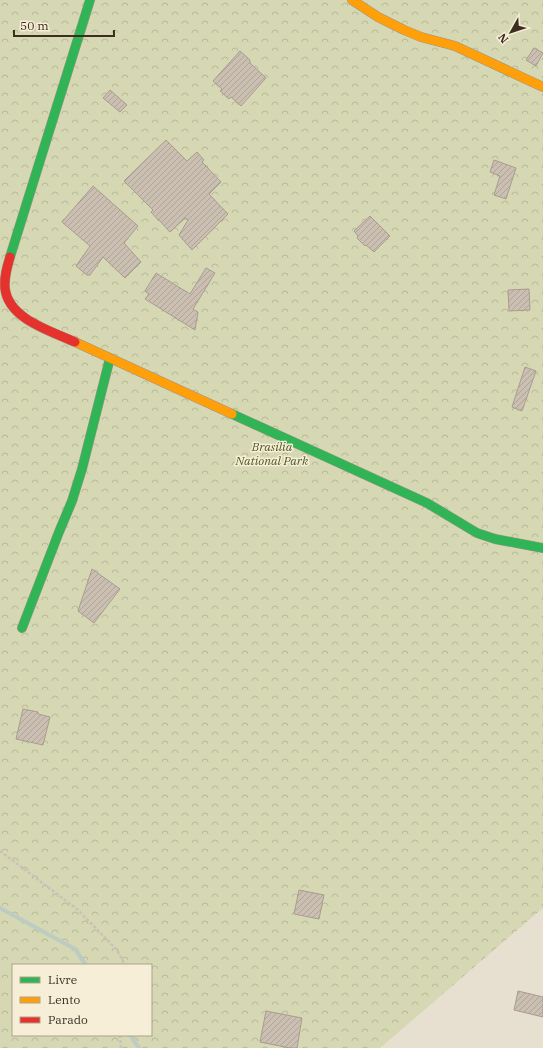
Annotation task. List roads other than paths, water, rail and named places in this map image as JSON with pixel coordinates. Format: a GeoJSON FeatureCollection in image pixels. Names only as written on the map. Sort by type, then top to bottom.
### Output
{"type":"FeatureCollection","features":[{"type":"Feature","properties":{"kind":"street"},"geometry":{"type":"LineString","coordinates":[[90,0],[8,264],[5,279],[6,296],[14,309],[31,322],[427,503],[477,533],[495,540],[543,548]]}},
{"type":"Feature","properties":{"kind":"street"},"geometry":{"type":"LineString","coordinates":[[352,0],[378,17],[404,30],[421,37],[455,46],[543,88]]}},
{"type":"Feature","properties":{"kind":"street"},"geometry":{"type":"LineString","coordinates":[[22,628],[72,501],[82,469],[110,358]]}},
{"type":"Feature","properties":{"kind":"waterway"},"geometry":{"type":"LineString","coordinates":[[0,908],[75,949],[85,964]]}},
{"type":"Feature","properties":{"kind":"waterway"},"geometry":{"type":"LineString","coordinates":[[131,1036],[139,1048]]}},
{"type":"Feature","properties":{"kind":"park label","name":"Brasília National Park"},"geometry":{"type":"Point","coordinates":[272,454]}}]}
